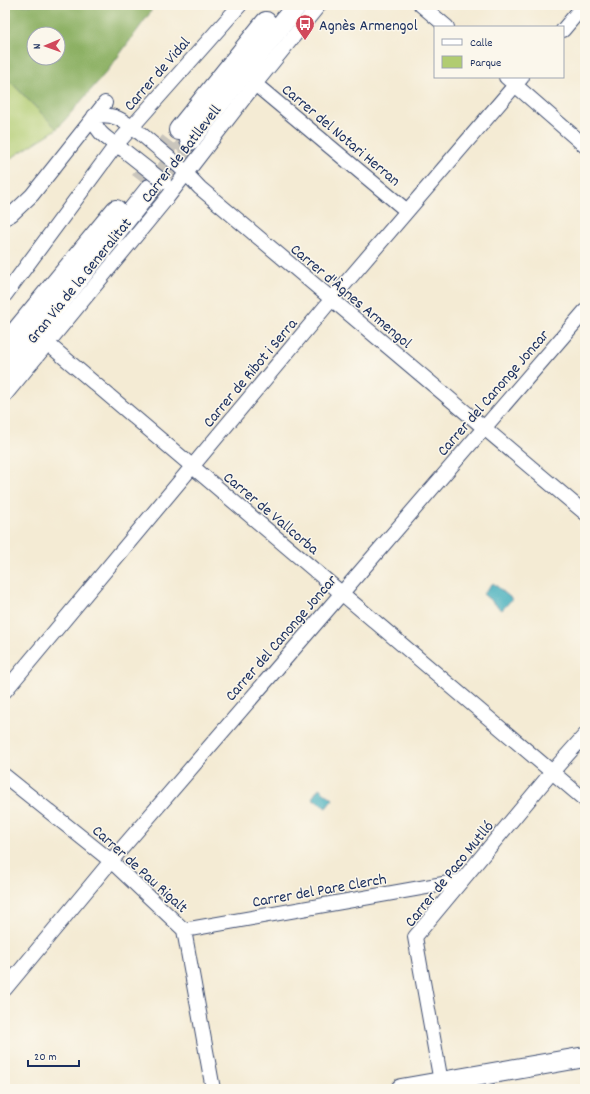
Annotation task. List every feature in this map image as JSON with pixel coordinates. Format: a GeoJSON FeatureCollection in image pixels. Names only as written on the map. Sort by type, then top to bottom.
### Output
{"type":"FeatureCollection","features":[{"type":"Feature","properties":{"kind":"street","name":"Carrer de Vidal"},"geometry":{"type":"LineString","coordinates":[[5,295],[100,166],[121,148],[240,5]]}},
{"type":"Feature","properties":{"kind":"street"},"geometry":{"type":"LineString","coordinates":[[280,5],[185,135],[297,5]]}},
{"type":"Feature","properties":{"kind":"street","name":"Carrer de Batllevell"},"geometry":{"type":"LineString","coordinates":[[5,395],[47,343],[155,187],[184,169],[319,5]]}},
{"type":"Feature","properties":{"kind":"street"},"geometry":{"type":"LineString","coordinates":[[421,5],[446,26]]}},
{"type":"Feature","properties":{"kind":"street"},"geometry":{"type":"LineString","coordinates":[[564,29],[584,5]]}},
{"type":"Feature","properties":{"kind":"street"},"geometry":{"type":"LineString","coordinates":[[514,80],[585,146]]}},
{"type":"Feature","properties":{"kind":"street","name":"Carrer de Ribot i Serra"},"geometry":{"type":"LineString","coordinates":[[5,690],[407,211],[514,80]]}},
{"type":"Feature","properties":{"kind":"street","name":"Carrer del Notari Herran"},"geometry":{"type":"LineString","coordinates":[[255,84],[407,211]]}},
{"type":"Feature","properties":{"kind":"street"},"geometry":{"type":"LineString","coordinates":[[5,218],[12,214],[32,196],[105,103]]}},
{"type":"Feature","properties":{"kind":"street","name":"Carrer d'Àgnes Armengol"},"geometry":{"type":"LineString","coordinates":[[94,116],[105,114],[122,119],[184,169],[200,188],[585,513]]}},
{"type":"Feature","properties":{"kind":"street"},"geometry":{"type":"LineString","coordinates":[[94,116],[94,123],[99,131],[121,148],[155,187]]}},
{"type":"Feature","properties":{"kind":"street","name":"Gran Via de la Generalitat"},"geometry":{"type":"LineString","coordinates":[[5,345],[155,187]]}},
{"type":"Feature","properties":{"kind":"street","name":"Gran Via de la Generalitat"},"geometry":{"type":"LineString","coordinates":[[5,371],[155,187]]}},
{"type":"Feature","properties":{"kind":"street","name":"Carrer del Canonge Joncar"},"geometry":{"type":"LineString","coordinates":[[5,989],[111,861],[585,311]]}},
{"type":"Feature","properties":{"kind":"street","name":"Carrer de Vallcorba"},"geometry":{"type":"LineString","coordinates":[[47,343],[192,467],[342,592],[585,800]]}},
{"type":"Feature","properties":{"kind":"street","name":"Carrer de Paco Mutlló"},"geometry":{"type":"LineString","coordinates":[[443,1086],[415,937],[460,881],[585,735]]}},
{"type":"Feature","properties":{"kind":"street","name":"Carrer de Pau Rigalt"},"geometry":{"type":"LineString","coordinates":[[5,776],[111,861],[184,930],[213,1089]]}},
{"type":"Feature","properties":{"kind":"street","name":"Carrer del Pare Clerch"},"geometry":{"type":"LineString","coordinates":[[184,930],[460,881]]}},
{"type":"Feature","properties":{"kind":"street"},"geometry":{"type":"LineString","coordinates":[[401,1089],[443,1086],[585,1057]]}},
{"type":"Feature","properties":{"kind":"green space"},"geometry":{"type":"Polygon","coordinates":[[[5,5],[153,5],[150,13],[109,69],[57,129],[5,76],[5,5]]]}},
{"type":"Feature","properties":{"kind":"green space"},"geometry":{"type":"Polygon","coordinates":[[[5,76],[57,129],[5,162],[5,76]]]}},
{"type":"Feature","properties":{"kind":"water"},"geometry":{"type":"Polygon","coordinates":[[[493,583],[512,599],[502,610],[483,594],[493,583]]]}},
{"type":"Feature","properties":{"kind":"water"},"geometry":{"type":"Polygon","coordinates":[[[319,788],[333,799],[326,808],[312,798],[319,788]]]}},
{"type":"Feature","properties":{"kind":"tunnel"},"geometry":{"type":"LineString","coordinates":[[140,181],[179,130]]}},
{"type":"Feature","properties":{"kind":"tunnel"},"geometry":{"type":"LineString","coordinates":[[161,176],[190,140]]}},
{"type":"Feature","properties":{"kind":"place","name":"Agnès Armengol"},"geometry":{"type":"Point","coordinates":[305,41]}}]}
